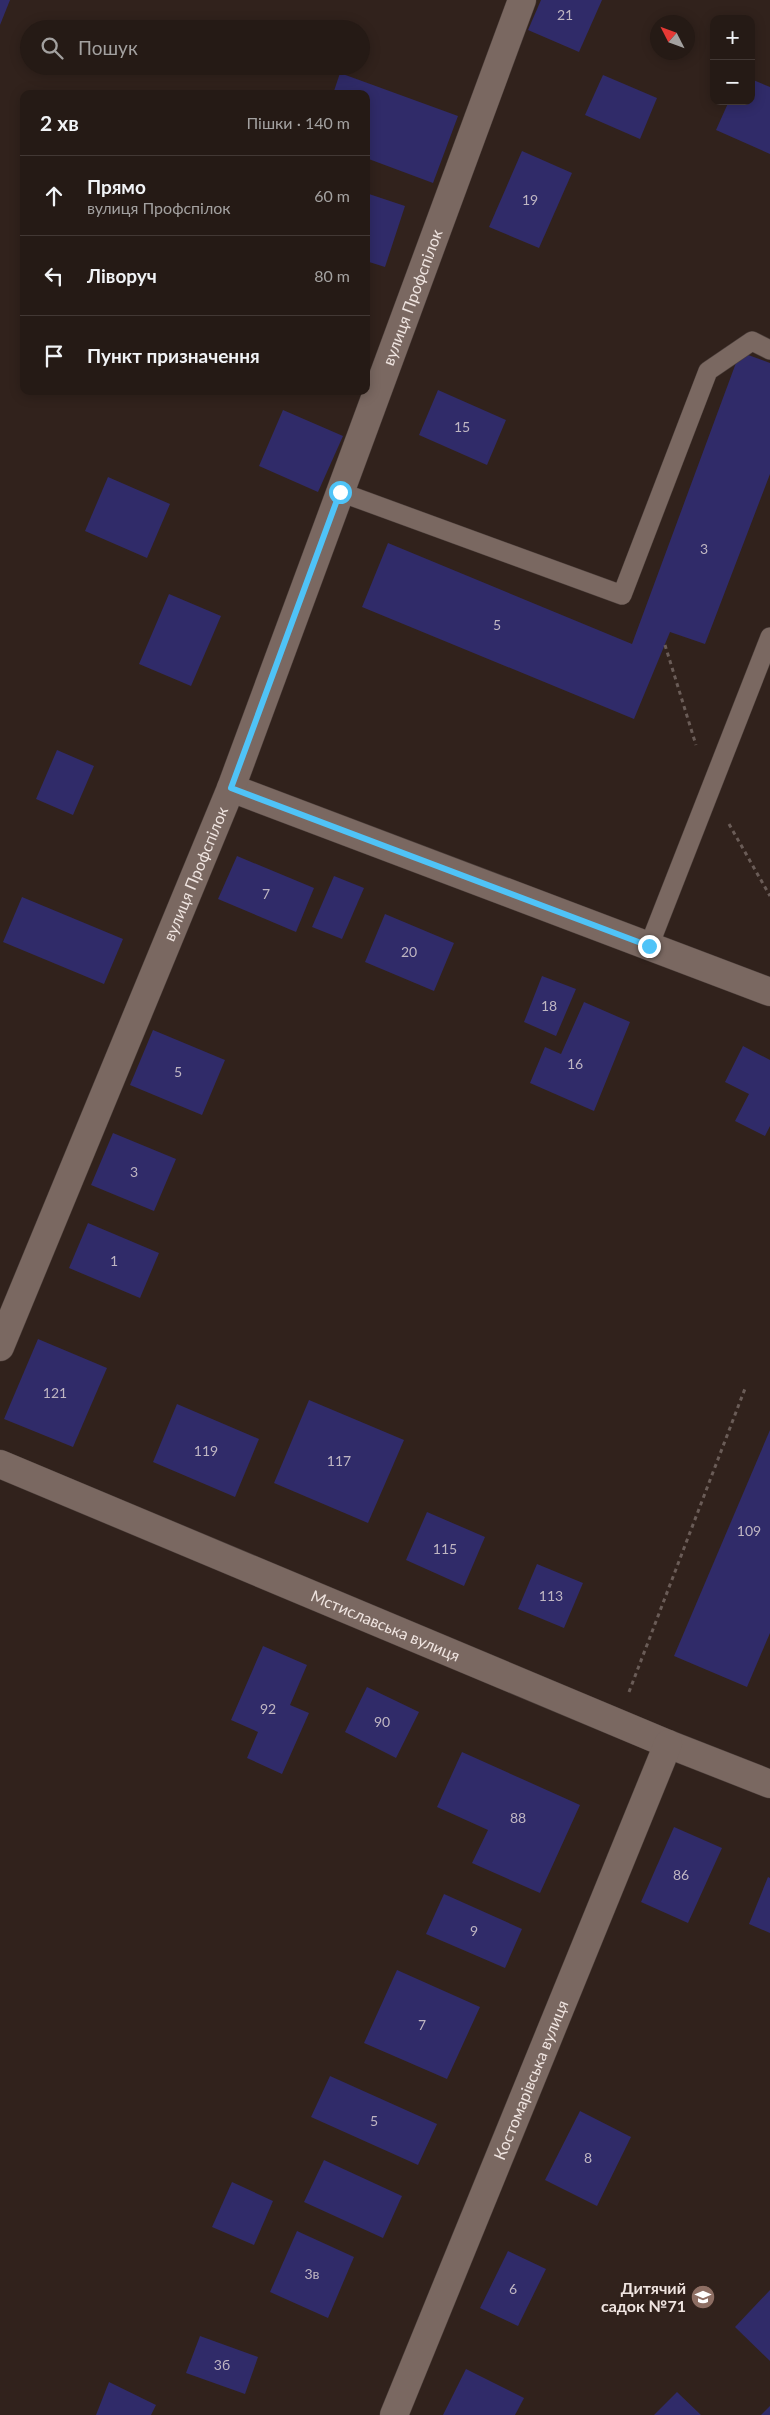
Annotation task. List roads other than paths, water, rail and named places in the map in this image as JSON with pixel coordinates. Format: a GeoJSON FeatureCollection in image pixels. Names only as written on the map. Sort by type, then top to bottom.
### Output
{"type":"FeatureCollection","features":[{"type":"Feature","properties":{"kind":"street","name":"вулиця Профспілок"},"geometry":{"type":"LineString","coordinates":[[0,1347],[231,788],[522,0]]}},
{"type":"Feature","properties":{"kind":"street"},"geometry":{"type":"LineString","coordinates":[[231,788],[770,992]]}},
{"type":"Feature","properties":{"kind":"street","name":"Мстиславська вулиця"},"geometry":{"type":"LineString","coordinates":[[0,1464],[617,1723],[770,1784]]}},
{"type":"Feature","properties":{"kind":"street","name":"Костомарівська вулиця"},"geometry":{"type":"LineString","coordinates":[[394,2415],[668,1744]]}},
{"type":"Feature","properties":{"kind":"lane"},"geometry":{"type":"LineString","coordinates":[[340,492],[622,596],[708,371],[752,341],[770,350]]}},
{"type":"Feature","properties":{"kind":"lane"},"geometry":{"type":"LineString","coordinates":[[649,946],[770,637]]}},
{"type":"Feature","properties":{"kind":"place","name":"Дитячий садок №71"},"geometry":{"type":"Point","coordinates":[703,2297]}}]}
